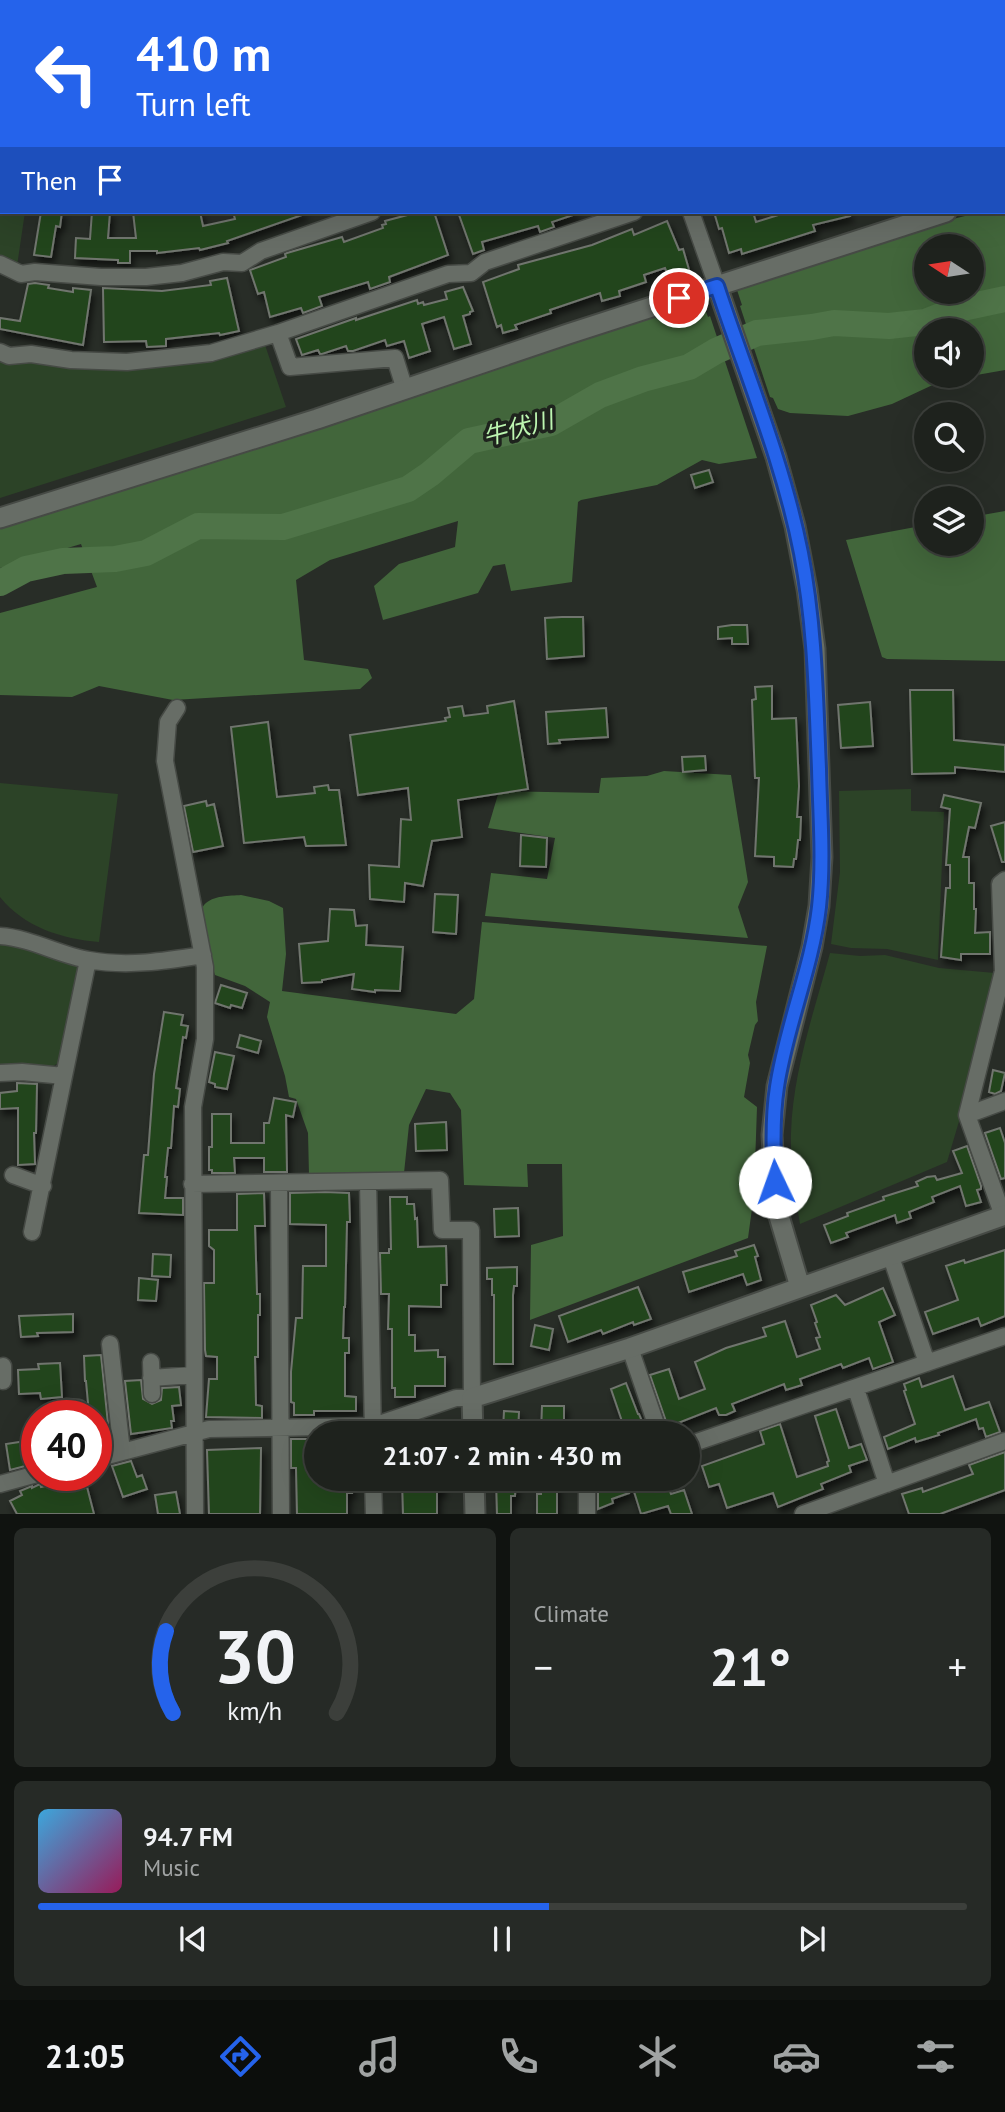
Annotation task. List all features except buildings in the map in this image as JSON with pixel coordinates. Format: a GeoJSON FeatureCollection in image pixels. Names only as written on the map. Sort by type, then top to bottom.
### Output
{"type":"FeatureCollection","features":[{"type":"Feature","properties":{"kind":"street"},"geometry":{"type":"LineString","coordinates":[[0,264],[21,274],[35,272],[146,277],[182,273],[223,262],[242,263],[261,251],[366,214]]}},
{"type":"Feature","properties":{"kind":"street"},"geometry":{"type":"LineString","coordinates":[[0,352],[9,356],[31,354],[71,360],[127,362],[211,353],[278,333],[448,274],[471,273],[485,262],[628,214]]}},
{"type":"Feature","properties":{"kind":"street"},"geometry":{"type":"LineString","coordinates":[[692,214],[785,488],[801,552],[813,637],[822,857],[819,906],[812,947],[777,1086],[772,1135],[776,1206],[800,1287]]}},
{"type":"Feature","properties":{"kind":"street"},"geometry":{"type":"LineString","coordinates":[[0,517],[718,289],[906,217],[930,214]]}},
{"type":"Feature","properties":{"kind":"street"},"geometry":{"type":"LineString","coordinates":[[278,333],[290,367],[395,358],[405,390]]}},
{"type":"Feature","properties":{"kind":"street"},"geometry":{"type":"LineString","coordinates":[[177,708],[168,722],[164,761],[205,967],[205,1039],[193,1107],[195,1514]]}},
{"type":"Feature","properties":{"kind":"street"},"geometry":{"type":"LineString","coordinates":[[394,1421],[456,1398],[472,1398],[630,1348],[1004,1216],[967,1115],[1003,971],[1000,884],[1005,880]]}},
{"type":"Feature","properties":{"kind":"street"},"geometry":{"type":"LineString","coordinates":[[0,936],[88,960],[128,964],[202,955]]}},
{"type":"Feature","properties":{"kind":"street"},"geometry":{"type":"LineString","coordinates":[[32,1232],[88,960]]}},
{"type":"Feature","properties":{"kind":"street"},"geometry":{"type":"LineString","coordinates":[[0,1073],[64,1076]]}},
{"type":"Feature","properties":{"kind":"street"},"geometry":{"type":"LineString","coordinates":[[967,1115],[1005,1101]]}},
{"type":"Feature","properties":{"kind":"street"},"geometry":{"type":"LineString","coordinates":[[13,1175],[43,1186]]}},
{"type":"Feature","properties":{"kind":"street"},"geometry":{"type":"LineString","coordinates":[[192,1184],[440,1180],[442,1230],[471,1230],[473,1421]]}},
{"type":"Feature","properties":{"kind":"street"},"geometry":{"type":"LineString","coordinates":[[368,1181],[373,1421]]}},
{"type":"Feature","properties":{"kind":"street"},"geometry":{"type":"LineString","coordinates":[[279,1183],[281,1514]]}},
{"type":"Feature","properties":{"kind":"street"},"geometry":{"type":"LineString","coordinates":[[891,1256],[927,1363]]}},
{"type":"Feature","properties":{"kind":"street"},"geometry":{"type":"LineString","coordinates":[[700,1441],[1005,1336]]}},
{"type":"Feature","properties":{"kind":"street"},"geometry":{"type":"LineString","coordinates":[[110,1344],[122,1452]]}},
{"type":"Feature","properties":{"kind":"street"},"geometry":{"type":"LineString","coordinates":[[630,1348],[655,1421]]}},
{"type":"Feature","properties":{"kind":"street"},"geometry":{"type":"LineString","coordinates":[[151,1378],[193,1376]]}},
{"type":"Feature","properties":{"kind":"street"},"geometry":{"type":"LineString","coordinates":[[856,1389],[887,1484]]}},
{"type":"Feature","properties":{"kind":"street"},"geometry":{"type":"LineString","coordinates":[[112,1455],[209,1429],[304,1428]]}},
{"type":"Feature","properties":{"kind":"street"},"geometry":{"type":"LineString","coordinates":[[803,1514],[1005,1441]]}},
{"type":"Feature","properties":{"kind":"street"},"geometry":{"type":"LineString","coordinates":[[0,1483],[21,1478]]}},
{"type":"Feature","properties":{"kind":"street"},"geometry":{"type":"LineString","coordinates":[[373,1491],[374,1514]]}},
{"type":"Feature","properties":{"kind":"street"},"geometry":{"type":"LineString","coordinates":[[474,1491],[475,1514]]}},
{"type":"Feature","properties":{"kind":"street"},"geometry":{"type":"LineString","coordinates":[[587,1491],[587,1514]]}},
{"type":"Feature","properties":{"kind":"green space"},"geometry":{"type":"Polygon","coordinates":[[[0,214],[25,214],[17,266],[7,258],[0,257],[0,214]]]}},
{"type":"Feature","properties":{"kind":"green space"},"geometry":{"type":"Polygon","coordinates":[[[973,214],[1005,214],[1005,370],[984,374],[984,318],[914,318],[914,388],[926,388],[892,404],[848,416],[790,413],[778,409],[770,397],[740,306],[738,287],[933,224],[973,214]]]}},
{"type":"Feature","properties":{"kind":"green space"},"geometry":{"type":"Polygon","coordinates":[[[701,299],[708,317],[710,316],[757,458],[719,464],[702,460],[657,485],[578,502],[572,582],[511,591],[505,564],[493,566],[478,593],[383,620],[374,586],[399,564],[455,547],[458,521],[330,560],[296,580],[304,660],[368,669],[372,678],[360,689],[173,700],[99,686],[72,697],[0,695],[0,613],[97,587],[81,544],[0,568],[0,526],[326,426],[701,299]]]}},
{"type":"Feature","properties":{"kind":"green space"},"geometry":{"type":"Polygon","coordinates":[[[265,345],[286,407],[0,498],[0,360],[31,362],[265,345]]]}},
{"type":"Feature","properties":{"kind":"green space"},"geometry":{"type":"Polygon","coordinates":[[[1005,511],[1005,661],[882,657],[846,540],[914,527],[914,556],[984,556],[984,515],[1005,511]]]}},
{"type":"Feature","properties":{"kind":"green space"},"geometry":{"type":"Polygon","coordinates":[[[664,771],[731,775],[748,882],[738,907],[748,938],[485,916],[491,873],[547,879],[555,838],[488,828],[499,791],[599,793],[601,778],[647,776],[664,771]]]}},
{"type":"Feature","properties":{"kind":"green space"},"geometry":{"type":"Polygon","coordinates":[[[0,783],[118,794],[99,942],[71,938],[45,930],[20,916],[0,897],[0,783]]]}},
{"type":"Feature","properties":{"kind":"green space"},"geometry":{"type":"Polygon","coordinates":[[[911,789],[911,811],[944,812],[938,960],[887,949],[851,948],[831,944],[840,872],[839,791],[911,789]]]}},
{"type":"Feature","properties":{"kind":"green space"},"geometry":{"type":"Polygon","coordinates":[[[241,895],[269,901],[283,908],[286,954],[282,991],[456,1014],[474,999],[482,922],[767,946],[756,1002],[758,1021],[748,1055],[750,1063],[744,1097],[757,1107],[754,1194],[748,1238],[530,1320],[531,1245],[563,1236],[562,1164],[527,1164],[528,1187],[464,1185],[461,1110],[450,1093],[426,1089],[409,1125],[404,1173],[309,1175],[308,1133],[296,1099],[289,1097],[267,1017],[270,1002],[245,986],[215,975],[205,939],[202,918],[204,905],[217,898],[241,895]]]}},
{"type":"Feature","properties":{"kind":"green space"},"geometry":{"type":"Polygon","coordinates":[[[0,943],[78,964],[58,1063],[50,1068],[0,1066],[0,943]]]}},
{"type":"Feature","properties":{"kind":"green space"},"geometry":{"type":"Polygon","coordinates":[[[830,953],[885,955],[939,968],[995,973],[947,1162],[800,1224],[791,1156],[793,1110],[805,1042],[830,953]]]}},
{"type":"Feature","properties":{"kind":"waterway","name":"牛伏川"},"geometry":{"type":"LineString","coordinates":[[0,583],[26,569],[63,561],[115,559],[146,553],[198,526],[283,527],[408,489],[469,441],[551,423],[600,395],[643,379],[689,367],[716,351],[757,333],[834,323],[889,326],[925,322],[958,309],[1005,299]]}},
{"type":"Feature","properties":{"kind":"route"},"geometry":{"type":"LineString","coordinates":[[679,298],[717,286],[788,498],[801,552],[815,649],[822,857],[819,906],[812,947],[777,1086],[772,1135],[775,1182]]}}]}
